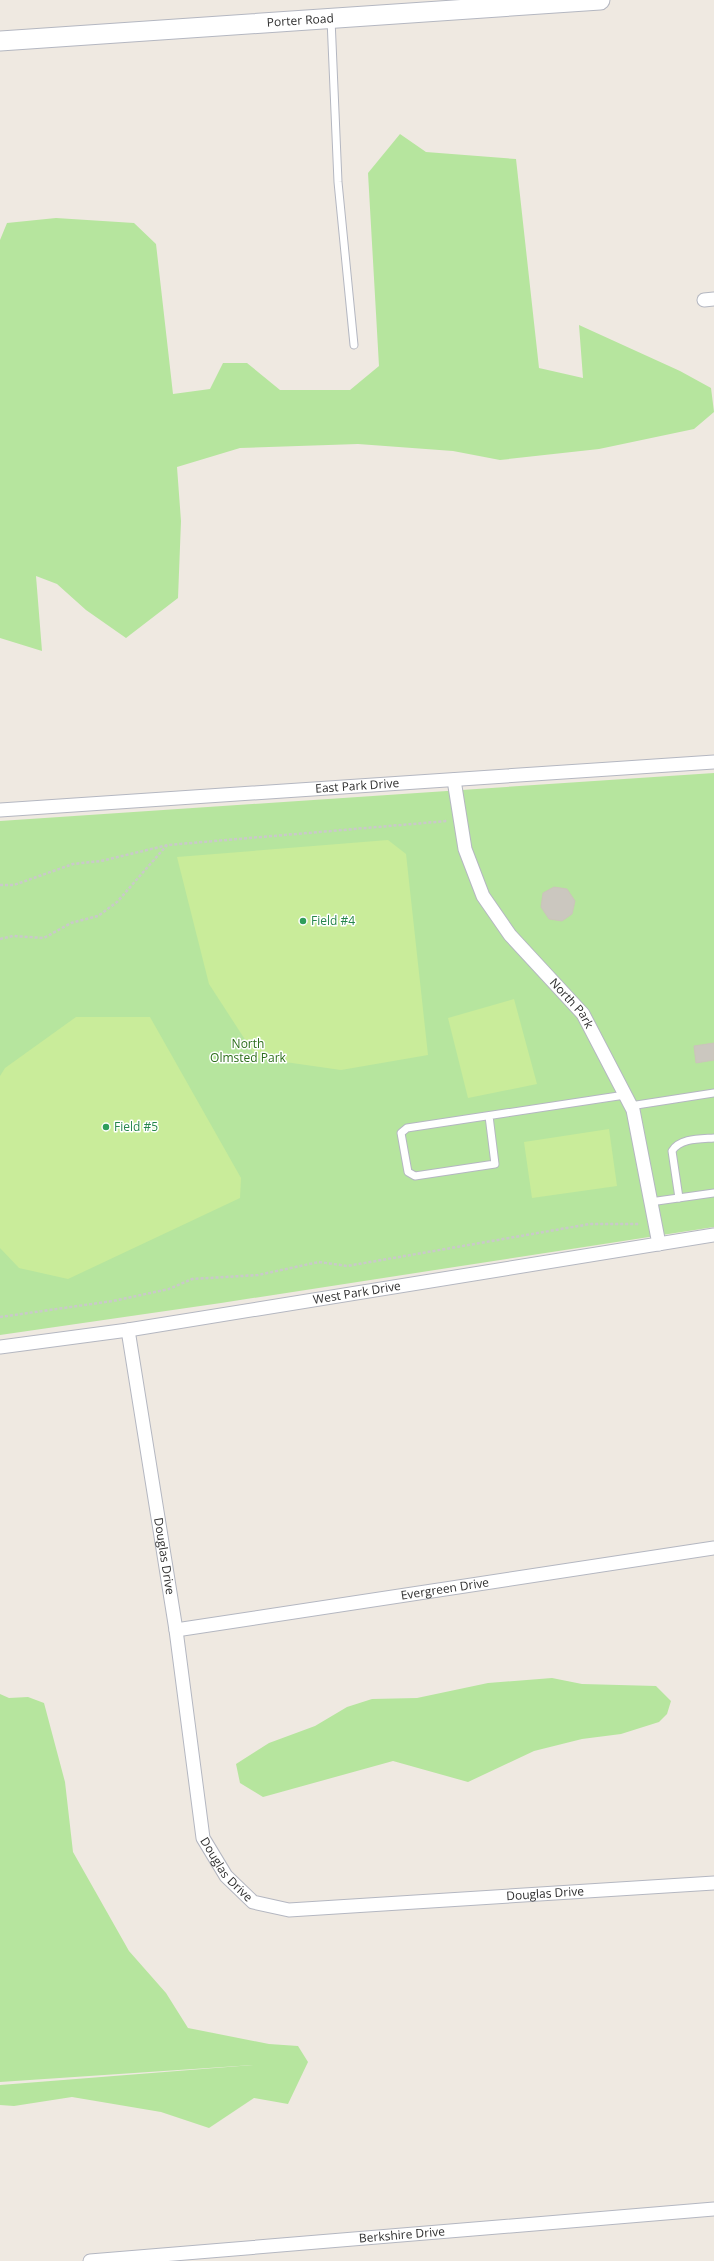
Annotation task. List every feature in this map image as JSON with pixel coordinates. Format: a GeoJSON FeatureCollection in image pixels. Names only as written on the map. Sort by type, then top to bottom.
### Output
{"type":"FeatureCollection","features":[{"type":"Feature","properties":{"kind":"main road","name":"Porter Road"},"geometry":{"type":"LineString","coordinates":[[0,41],[600,0]]}},
{"type":"Feature","properties":{"kind":"street","name":"East Park Drive"},"geometry":{"type":"LineString","coordinates":[[0,810],[714,762]]}},
{"type":"Feature","properties":{"kind":"street","name":"North Park"},"geometry":{"type":"LineString","coordinates":[[454,780],[465,849],[483,896],[510,935],[582,1014],[628,1100],[659,1244]]}},
{"type":"Feature","properties":{"kind":"street","name":"West Park Drive"},"geometry":{"type":"LineString","coordinates":[[0,1347],[128,1330],[714,1235]]}},
{"type":"Feature","properties":{"kind":"street","name":"Douglas Drive"},"geometry":{"type":"LineString","coordinates":[[128,1330],[176,1630],[203,1838],[226,1876],[253,1902],[289,1910],[714,1883]]}},
{"type":"Feature","properties":{"kind":"street","name":"Evergreen Drive"},"geometry":{"type":"LineString","coordinates":[[176,1630],[714,1548]]}},
{"type":"Feature","properties":{"kind":"street","name":"Berkshire Drive"},"geometry":{"type":"LineString","coordinates":[[90,2261],[714,2210]]}},
{"type":"Feature","properties":{"kind":"lane"},"geometry":{"type":"LineString","coordinates":[[331,18],[338,182],[354,345]]}},
{"type":"Feature","properties":{"kind":"lane"},"geometry":{"type":"LineString","coordinates":[[489,1116],[495,1164],[415,1176],[408,1172],[401,1133],[407,1128],[489,1116],[628,1100],[714,1093]]}},
{"type":"Feature","properties":{"kind":"lane"},"geometry":{"type":"LineString","coordinates":[[679,1198],[672,1151],[675,1145],[683,1142],[714,1138]]}},
{"type":"Feature","properties":{"kind":"lane"},"geometry":{"type":"LineString","coordinates":[[650,1202],[714,1193]]}},
{"type":"Feature","properties":{"kind":"path"},"geometry":{"type":"LineString","coordinates":[[0,884],[14,885],[73,864],[101,861],[168,845],[447,821]]}},
{"type":"Feature","properties":{"kind":"path"},"geometry":{"type":"LineString","coordinates":[[0,939],[14,936],[32,939],[44,938],[72,923],[98,916],[117,902],[168,845]]}},
{"type":"Feature","properties":{"kind":"path"},"geometry":{"type":"LineString","coordinates":[[0,1317],[113,1301],[169,1289],[192,1278],[258,1275],[319,1262],[347,1266],[590,1224],[639,1224]]}},
{"type":"Feature","properties":{"kind":"green space"},"geometry":{"type":"Polygon","coordinates":[[[400,134],[426,152],[516,159],[539,368],[583,378],[579,325],[680,371],[711,388],[714,412],[694,429],[599,449],[500,460],[453,451],[358,444],[240,448],[177,467],[181,521],[178,598],[126,638],[86,610],[57,584],[36,576],[42,651],[0,638],[0,240],[7,223],[56,218],[134,223],[156,244],[173,394],[210,389],[223,363],[247,363],[280,390],[350,390],[379,366],[368,173],[400,134]]]}},
{"type":"Feature","properties":{"kind":"green space","name":"North Olmsted Park"},"geometry":{"type":"Polygon","coordinates":[[[714,773],[714,1227],[221,1303],[0,1335],[0,821],[714,773]]]}},
{"type":"Feature","properties":{"kind":"green space","name":"Field #4"},"geometry":{"type":"Polygon","coordinates":[[[388,840],[406,854],[428,1055],[341,1070],[257,1058],[209,984],[177,857],[388,840]]]}},
{"type":"Feature","properties":{"kind":"green space"},"geometry":{"type":"Polygon","coordinates":[[[514,999],[537,1084],[468,1098],[448,1018],[514,999]]]}},
{"type":"Feature","properties":{"kind":"green space","name":"Field #5"},"geometry":{"type":"Polygon","coordinates":[[[76,1017],[150,1017],[241,1178],[240,1198],[68,1279],[19,1268],[0,1248],[0,1076],[5,1068],[76,1017]]]}},
{"type":"Feature","properties":{"kind":"green space"},"geometry":{"type":"Polygon","coordinates":[[[609,1129],[617,1186],[532,1198],[524,1142],[609,1129]]]}},
{"type":"Feature","properties":{"kind":"green space"},"geometry":{"type":"Polygon","coordinates":[[[552,1678],[582,1684],[656,1686],[671,1701],[667,1714],[659,1722],[621,1734],[582,1739],[534,1751],[468,1782],[393,1761],[263,1797],[240,1783],[236,1764],[269,1743],[315,1726],[347,1707],[372,1699],[417,1698],[488,1683],[552,1678]]]}},
{"type":"Feature","properties":{"kind":"green space"},"geometry":{"type":"Polygon","coordinates":[[[0,1694],[9,1698],[28,1697],[44,1703],[65,1782],[73,1852],[129,1951],[166,1993],[188,2028],[269,2044],[298,2046],[308,2062],[288,2104],[254,2098],[209,2128],[161,2112],[72,2097],[14,2106],[0,2105],[0,2085],[253,2065],[0,2082],[0,1694]]]}},
{"type":"Feature","properties":{"kind":"building"},"geometry":{"type":"Polygon","coordinates":[[[554,887],[567,889],[575,901],[572,914],[562,921],[549,919],[541,907],[543,893],[554,887]]]}},
{"type":"Feature","properties":{"kind":"building"},"geometry":{"type":"Polygon","coordinates":[[[714,1043],[714,1060],[696,1063],[694,1046],[714,1043]]]}},
{"type":"Feature","properties":{"kind":"place","name":"Field #4"},"geometry":{"type":"Point","coordinates":[303,921]}},
{"type":"Feature","properties":{"kind":"place","name":"Field #5"},"geometry":{"type":"Point","coordinates":[106,1127]}}]}
